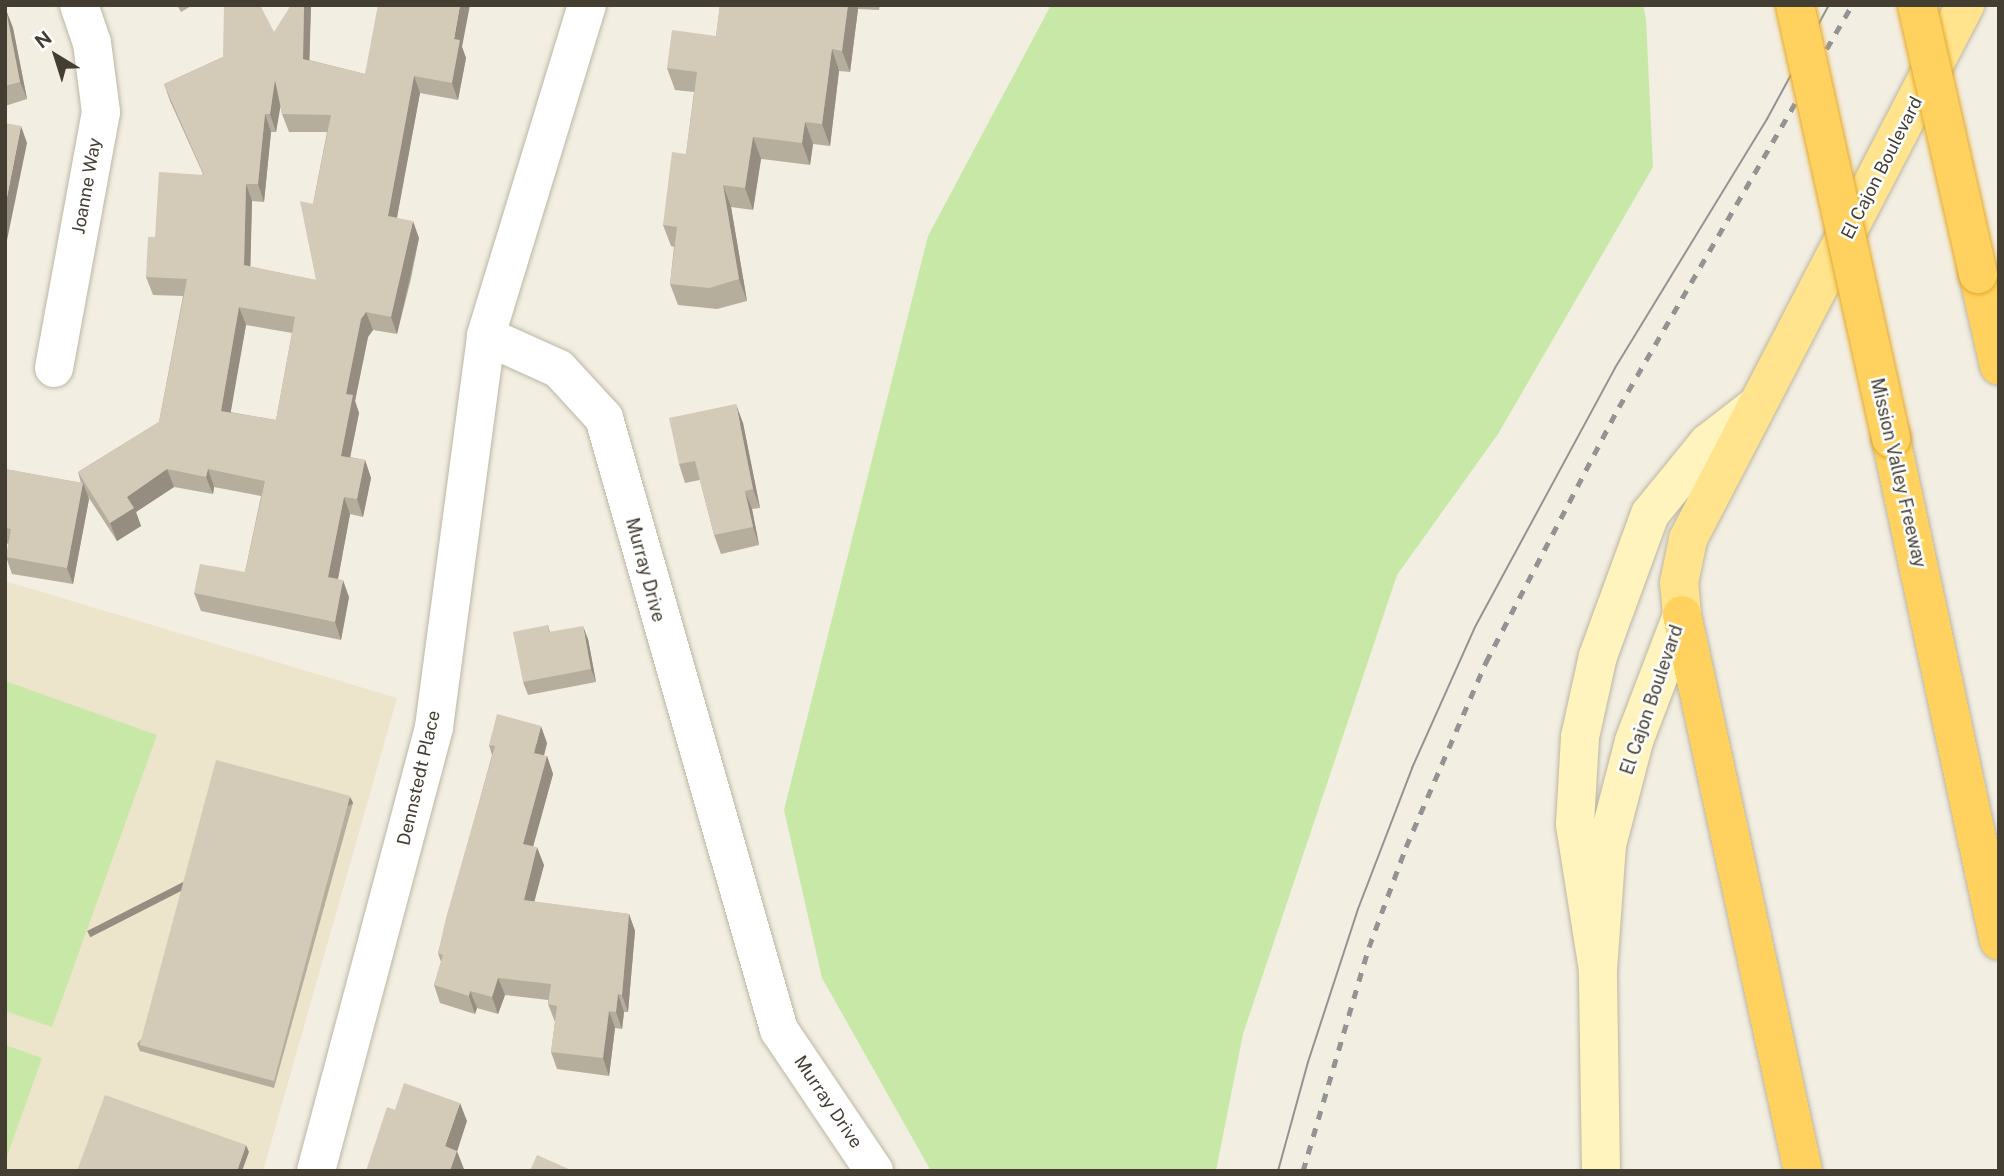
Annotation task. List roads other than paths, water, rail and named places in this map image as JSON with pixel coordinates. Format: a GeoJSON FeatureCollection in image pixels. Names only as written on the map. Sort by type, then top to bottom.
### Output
{"type":"FeatureCollection","features":[{"type":"Feature","properties":{"kind":"highway","name":"Mission Valley Freeway"},"geometry":{"type":"LineString","coordinates":[[1795,5],[1999,941]]}},
{"type":"Feature","properties":{"kind":"highway"},"geometry":{"type":"LineString","coordinates":[[1917,5],[1999,366]]}},
{"type":"Feature","properties":{"kind":"highway"},"geometry":{"type":"LineString","coordinates":[[1682,615],[1803,1171]]}},
{"type":"Feature","properties":{"kind":"main road","name":"El Cajon Boulevard"},"geometry":{"type":"LineString","coordinates":[[1601,1171],[1598,970],[1607,845],[1634,741],[1682,615],[1679,583],[1688,538],[1965,5]]}},
{"type":"Feature","properties":{"kind":"main road","name":"El Cajon Boulevard"},"geometry":{"type":"LineString","coordinates":[[1598,970],[1575,824],[1580,737],[1598,656],[1650,514],[1708,443],[1757,405]]}},
{"type":"Feature","properties":{"kind":"street","name":"Joanne Way"},"geometry":{"type":"LineString","coordinates":[[54,368],[101,112],[92,43],[79,5]]}},
{"type":"Feature","properties":{"kind":"street"},"geometry":{"type":"LineString","coordinates":[[486,336],[587,5]]}},
{"type":"Feature","properties":{"kind":"street","name":"Dennstedt Place"},"geometry":{"type":"LineString","coordinates":[[316,1171],[434,727],[486,336]]}},
{"type":"Feature","properties":{"kind":"street","name":"Murray Drive"},"geometry":{"type":"LineString","coordinates":[[486,336],[559,369],[604,418],[779,1030],[874,1171]]}},
{"type":"Feature","properties":{"kind":"tram line"},"geometry":{"type":"LineString","coordinates":[[1278,1171],[1308,1062],[1358,909],[1412,768],[1475,627],[1615,368],[1767,119],[1829,5]]}},
{"type":"Feature","properties":{"kind":"railway"},"geometry":{"type":"LineString","coordinates":[[1303,1171],[1369,947],[1406,847],[1486,662],[1619,407],[1852,5]]}}]}
